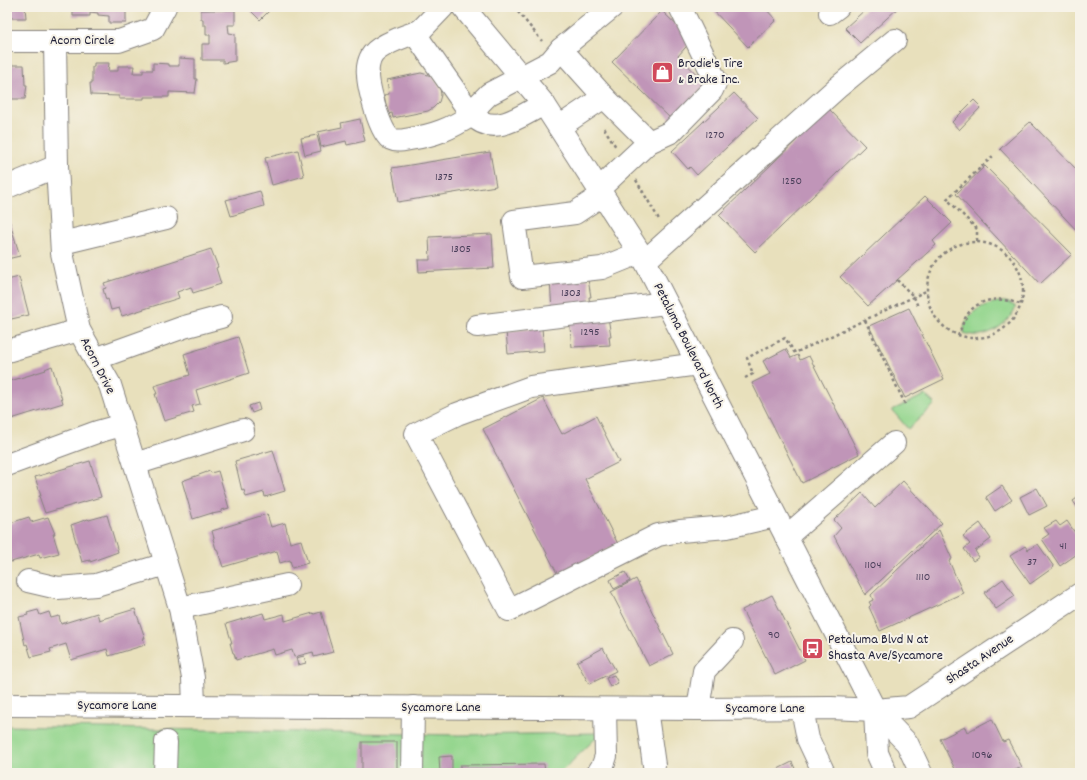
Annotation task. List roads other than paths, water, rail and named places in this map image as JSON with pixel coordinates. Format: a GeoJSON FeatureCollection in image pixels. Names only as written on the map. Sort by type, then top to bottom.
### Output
{"type":"FeatureCollection","features":[{"type":"Feature","properties":{"kind":"street","name":"Acorn Circle"},"geometry":{"type":"LineString","coordinates":[[7,41],[118,42],[153,29],[165,7]]}},
{"type":"Feature","properties":{"kind":"street"},"geometry":{"type":"LineString","coordinates":[[444,7],[420,31],[391,42],[379,49],[374,53],[369,63],[368,74],[379,120],[384,133],[391,139],[399,141],[427,136],[443,131],[472,115],[480,103],[489,94],[550,62],[561,49],[612,7]]}},
{"type":"Feature","properties":{"kind":"street","name":"Petaluma Boulevard North"},"geometry":{"type":"LineString","coordinates":[[463,7],[544,104],[642,257],[875,710],[907,743],[921,773]]}},
{"type":"Feature","properties":{"kind":"street"},"geometry":{"type":"LineString","coordinates":[[680,7],[716,81],[712,90],[671,132],[649,142],[600,192],[575,213],[514,221],[522,276],[602,268],[642,257],[837,88],[895,40]]}},
{"type":"Feature","properties":{"kind":"street"},"geometry":{"type":"LineString","coordinates":[[420,31],[419,36],[422,46],[472,115],[483,124],[500,125],[544,104]]}},
{"type":"Feature","properties":{"kind":"street","name":"Acorn Drive"},"geometry":{"type":"LineString","coordinates":[[55,42],[57,166],[62,253],[79,330],[110,385],[180,608],[192,678],[194,706]]}},
{"type":"Feature","properties":{"kind":"street"},"geometry":{"type":"LineString","coordinates":[[561,49],[604,97],[649,142]]}},
{"type":"Feature","properties":{"kind":"street"},"geometry":{"type":"LineString","coordinates":[[558,127],[604,97]]}},
{"type":"Feature","properties":{"kind":"street"},"geometry":{"type":"LineString","coordinates":[[7,187],[57,166]]}},
{"type":"Feature","properties":{"kind":"street"},"geometry":{"type":"LineString","coordinates":[[62,243],[166,218]]}},
{"type":"Feature","properties":{"kind":"street"},"geometry":{"type":"LineString","coordinates":[[477,326],[666,303]]}},
{"type":"Feature","properties":{"kind":"street"},"geometry":{"type":"LineString","coordinates":[[95,359],[184,327],[221,317]]}},
{"type":"Feature","properties":{"kind":"street"},"geometry":{"type":"LineString","coordinates":[[7,351],[79,330]]}},
{"type":"Feature","properties":{"kind":"street"},"geometry":{"type":"LineString","coordinates":[[698,364],[531,387],[457,414],[416,434],[508,610],[658,535],[680,531],[727,527],[775,516]]}},
{"type":"Feature","properties":{"kind":"street"},"geometry":{"type":"LineString","coordinates":[[7,465],[97,432],[122,425]]}},
{"type":"Feature","properties":{"kind":"street"},"geometry":{"type":"LineString","coordinates":[[135,464],[242,430]]}},
{"type":"Feature","properties":{"kind":"street"},"geometry":{"type":"LineString","coordinates":[[786,537],[894,443]]}},
{"type":"Feature","properties":{"kind":"street"},"geometry":{"type":"LineString","coordinates":[[28,581],[58,588],[96,585],[166,564]]}},
{"type":"Feature","properties":{"kind":"street"},"geometry":{"type":"LineString","coordinates":[[180,608],[287,584]]}},
{"type":"Feature","properties":{"kind":"street","name":"Shasta Avenue"},"geometry":{"type":"LineString","coordinates":[[875,710],[909,707],[1080,594]]}},
{"type":"Feature","properties":{"kind":"street"},"geometry":{"type":"LineString","coordinates":[[698,709],[704,671],[732,640]]}},
{"type":"Feature","properties":{"kind":"street","name":"Sycamore Lane"},"geometry":{"type":"LineString","coordinates":[[7,705],[605,709],[831,708],[875,710]]}},
{"type":"Feature","properties":{"kind":"street"},"geometry":{"type":"LineString","coordinates":[[412,773],[413,708]]}},
{"type":"Feature","properties":{"kind":"street"},"geometry":{"type":"LineString","coordinates":[[598,773],[606,756],[605,709]]}},
{"type":"Feature","properties":{"kind":"street"},"geometry":{"type":"LineString","coordinates":[[646,709],[654,766]]}},
{"type":"Feature","properties":{"kind":"street"},"geometry":{"type":"LineString","coordinates":[[802,709],[808,739],[824,773]]}},
{"type":"Feature","properties":{"kind":"street","name":"Petaluma Boulevard North"},"geometry":{"type":"LineString","coordinates":[[875,710],[877,753],[886,773]]}},
{"type":"Feature","properties":{"kind":"street"},"geometry":{"type":"LineString","coordinates":[[165,773],[166,742]]}},
{"type":"Feature","properties":{"kind":"place","name":"Brodie's Tire & Brake Inc."},"geometry":{"type":"Point","coordinates":[663,72]}},
{"type":"Feature","properties":{"kind":"place","name":"Petaluma Blvd N at Shasta Ave/Sycamore"},"geometry":{"type":"Point","coordinates":[813,648]}}]}
